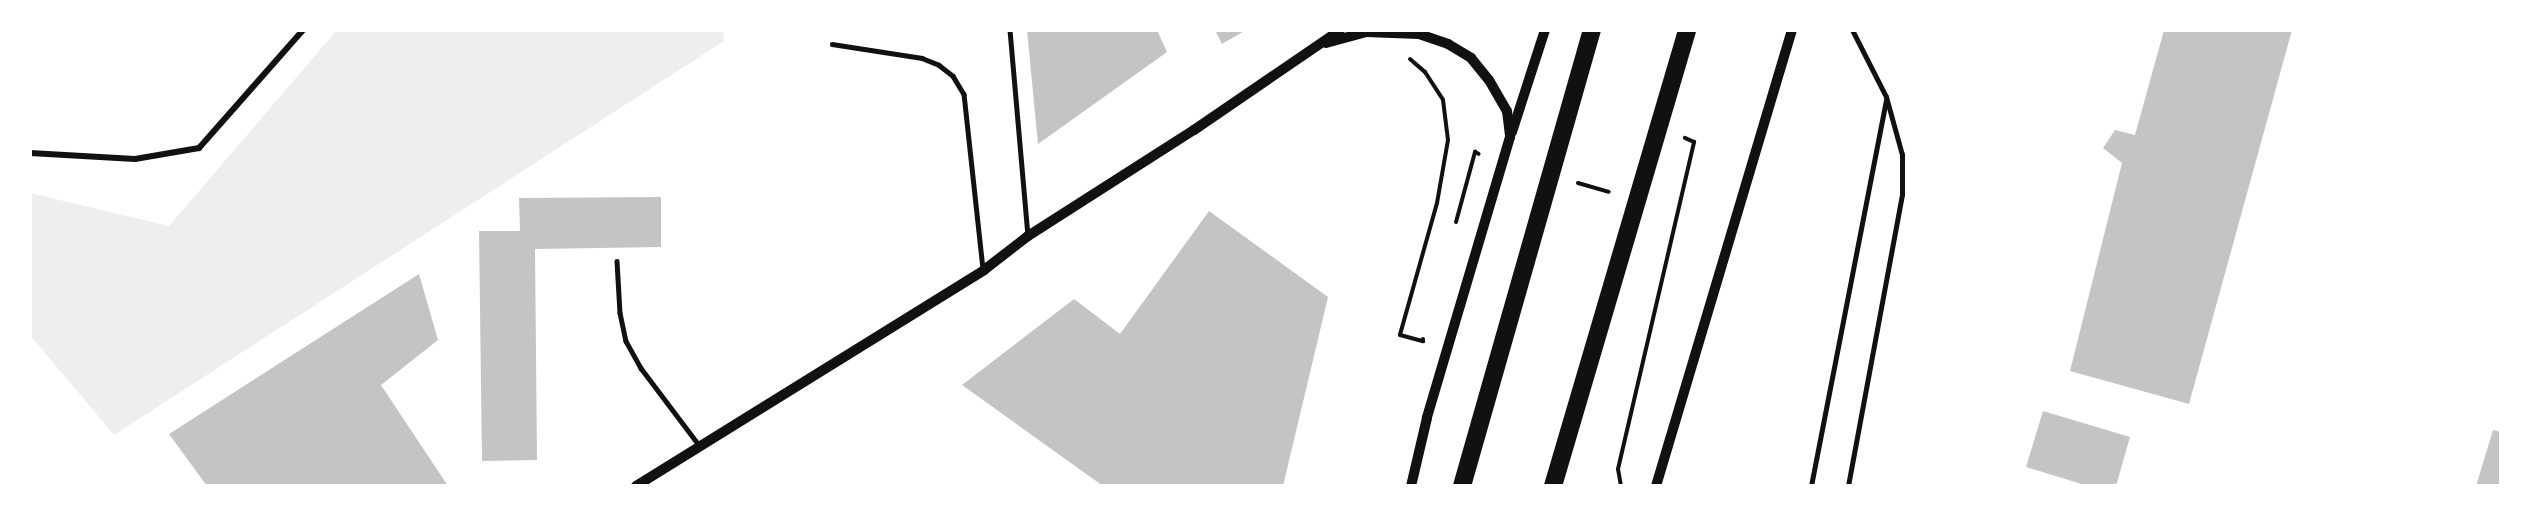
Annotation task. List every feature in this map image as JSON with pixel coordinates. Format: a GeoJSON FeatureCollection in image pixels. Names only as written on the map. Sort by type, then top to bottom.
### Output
{"type":"FeatureCollection","features":[{"type":"Feature","properties":{"kind":"highway"},"geometry":{"type":"LineString","coordinates":[[1462,486],[1592,30]]}},
{"type":"Feature","properties":{"kind":"highway"},"geometry":{"type":"LineString","coordinates":[[1553,486],[1687,30]]}},
{"type":"Feature","properties":{"kind":"street"},"geometry":{"type":"LineString","coordinates":[[30,153],[135,159],[199,148],[303,30]]}},
{"type":"Feature","properties":{"kind":"street"},"geometry":{"type":"LineString","coordinates":[[636,486],[984,270],[1028,236],[1340,30]]}},
{"type":"Feature","properties":{"kind":"street"},"geometry":{"type":"LineString","coordinates":[[1411,486],[1426,418],[1510,137],[1545,30]]}},
{"type":"Feature","properties":{"kind":"street"},"geometry":{"type":"LineString","coordinates":[[1656,486],[1792,30]]}},
{"type":"Feature","properties":{"kind":"street"},"geometry":{"type":"LineString","coordinates":[[1320,45],[1366,32],[1419,34],[1448,44],[1471,58],[1490,80],[1507,111],[1510,137]]}},
{"type":"Feature","properties":{"kind":"lane"},"geometry":{"type":"LineString","coordinates":[[1010,30],[1028,236]]}},
{"type":"Feature","properties":{"kind":"lane"},"geometry":{"type":"LineString","coordinates":[[1848,486],[1902,195],[1902,154],[1886,97],[1852,30]]}},
{"type":"Feature","properties":{"kind":"lane"},"geometry":{"type":"LineString","coordinates":[[832,44],[922,58],[939,65],[953,76],[964,94],[984,270]]}},
{"type":"Feature","properties":{"kind":"lane"},"geometry":{"type":"LineString","coordinates":[[1811,486],[1886,97]]}},
{"type":"Feature","properties":{"kind":"lane"},"geometry":{"type":"LineString","coordinates":[[617,261],[620,313],[626,341],[641,368],[699,445]]}},
{"type":"Feature","properties":{"kind":"path"},"geometry":{"type":"LineString","coordinates":[[1618,469],[1621,486]]}},
{"type":"Feature","properties":{"kind":"shaded area"},"geometry":{"type":"Polygon","coordinates":[[[337,30],[723,30],[724,41],[114,435],[30,335],[30,193],[169,226],[337,30]]]}},
{"type":"Feature","properties":{"kind":"building"},"geometry":{"type":"Polygon","coordinates":[[[1027,30],[1157,30],[1167,52],[1038,144],[1027,30]]]}},
{"type":"Feature","properties":{"kind":"building"},"geometry":{"type":"Polygon","coordinates":[[[1215,30],[1246,30],[1222,44],[1215,30]]]}},
{"type":"Feature","properties":{"kind":"building"},"geometry":{"type":"Polygon","coordinates":[[[2164,30],[2292,30],[2189,404],[2070,371],[2122,163],[2103,148],[2115,130],[2135,135],[2164,30]]]}},
{"type":"Feature","properties":{"kind":"building"},"geometry":{"type":"Polygon","coordinates":[[[661,197],[661,247],[535,249],[537,460],[482,461],[479,231],[520,231],[519,198],[661,197]]]}},
{"type":"Feature","properties":{"kind":"building"},"geometry":{"type":"Polygon","coordinates":[[[1209,211],[1328,297],[1283,486],[1103,486],[962,385],[1074,299],[1120,334],[1209,211]]]}},
{"type":"Feature","properties":{"kind":"building"},"geometry":{"type":"Polygon","coordinates":[[[419,274],[438,340],[381,385],[448,486],[207,486],[169,434],[419,274]]]}},
{"type":"Feature","properties":{"kind":"building"},"geometry":{"type":"Polygon","coordinates":[[[2043,411],[2130,437],[2116,486],[2088,486],[2026,467],[2043,411]]]}},
{"type":"Feature","properties":{"kind":"building"},"geometry":{"type":"Polygon","coordinates":[[[2493,430],[2501,432],[2501,486],[2476,486],[2493,430]]]}}]}
